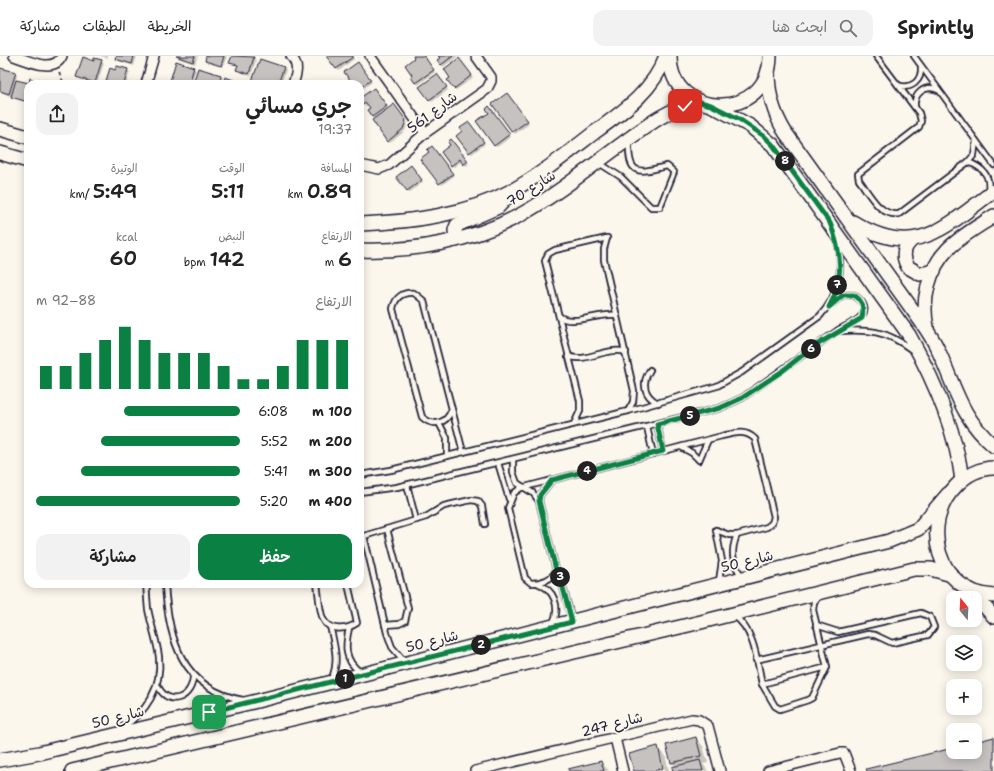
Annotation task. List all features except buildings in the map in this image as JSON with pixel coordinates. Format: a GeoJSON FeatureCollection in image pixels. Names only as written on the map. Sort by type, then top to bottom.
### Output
{"type":"FeatureCollection","features":[{"type":"Feature","properties":{"kind":"main road","name":"شارع 70"},"geometry":{"type":"LineString","coordinates":[[364,224],[411,221],[443,216],[490,200],[513,190],[572,149],[640,97],[661,70],[666,56]]}},
{"type":"Feature","properties":{"kind":"main road"},"geometry":{"type":"LineString","coordinates":[[670,56],[672,69],[676,80],[690,97],[739,119],[764,136],[773,145],[830,223],[908,335],[921,358],[955,442],[962,480]]}},
{"type":"Feature","properties":{"kind":"main road","name":"شارع 70"},"geometry":{"type":"LineString","coordinates":[[364,250],[385,251],[423,247],[456,240],[497,226],[522,214],[629,139],[672,111],[706,104],[726,106],[746,98],[762,84],[771,61]]}},
{"type":"Feature","properties":{"kind":"main road"},"geometry":{"type":"LineString","coordinates":[[771,61],[770,99],[778,120],[929,333],[939,350],[962,409],[973,425],[994,446]]}},
{"type":"Feature","properties":{"kind":"main road"},"geometry":{"type":"LineString","coordinates":[[0,129],[24,136]]}},
{"type":"Feature","properties":{"kind":"main road"},"geometry":{"type":"LineString","coordinates":[[0,153],[24,160]]}},
{"type":"Feature","properties":{"kind":"main road"},"geometry":{"type":"LineString","coordinates":[[456,240],[455,230],[457,225],[498,207],[510,197],[513,190]]}},
{"type":"Feature","properties":{"kind":"main road"},"geometry":{"type":"LineString","coordinates":[[851,221],[886,237],[912,240],[934,234],[989,194]]}},
{"type":"Feature","properties":{"kind":"main road"},"geometry":{"type":"LineString","coordinates":[[929,333],[925,306],[928,288],[934,271],[949,248],[994,216]]}},
{"type":"Feature","properties":{"kind":"main road"},"geometry":{"type":"LineString","coordinates":[[912,240],[906,246],[904,254],[908,267],[920,274],[934,271]]}},
{"type":"Feature","properties":{"kind":"main road"},"geometry":{"type":"LineString","coordinates":[[994,468],[980,470],[962,480],[948,494],[938,514],[936,535],[940,557],[952,575],[968,588],[994,617]]}},
{"type":"Feature","properties":{"kind":"main road","name":"شارع 50"},"geometry":{"type":"LineString","coordinates":[[0,760],[39,753],[407,664],[744,579],[905,536],[918,529],[948,494]]}},
{"type":"Feature","properties":{"kind":"main road"},"geometry":{"type":"LineString","coordinates":[[72,771],[914,569],[931,569],[952,575]]}},
{"type":"Feature","properties":{"kind":"main road"},"geometry":{"type":"LineString","coordinates":[[968,588],[994,596]]}},
{"type":"Feature","properties":{"kind":"street"},"geometry":{"type":"LineString","coordinates":[[14,56],[43,65],[50,65],[59,59]]}},
{"type":"Feature","properties":{"kind":"street"},"geometry":{"type":"LineString","coordinates":[[147,80],[154,56]]}},
{"type":"Feature","properties":{"kind":"street"},"geometry":{"type":"LineString","coordinates":[[291,56],[297,65],[295,80]]}},
{"type":"Feature","properties":{"kind":"street"},"geometry":{"type":"LineString","coordinates":[[370,56],[425,133]]}},
{"type":"Feature","properties":{"kind":"street","name":"شارع 561"},"geometry":{"type":"LineString","coordinates":[[364,166],[371,169],[383,168],[425,133],[487,89],[491,77],[476,56]]}},
{"type":"Feature","properties":{"kind":"street","name":"شارع 247"},"geometry":{"type":"LineString","coordinates":[[475,771],[692,719],[699,720],[708,726],[720,771]]}},
{"type":"Feature","properties":{"kind":"street"},"geometry":{"type":"LineString","coordinates":[[615,738],[623,771]]}},
{"type":"Feature","properties":{"kind":"street"},"geometry":{"type":"LineString","coordinates":[[768,771],[844,753],[847,757],[851,771]]}},
{"type":"Feature","properties":{"kind":"street"},"geometry":{"type":"LineString","coordinates":[[517,762],[520,771]]}},
{"type":"Feature","properties":{"kind":"lane"},"geometry":{"type":"LineString","coordinates":[[876,56],[915,108],[920,117],[919,127],[858,174],[860,180],[882,210],[891,214],[899,214],[968,162],[976,150],[976,142]]}},
{"type":"Feature","properties":{"kind":"lane"},"geometry":{"type":"LineString","coordinates":[[914,56],[994,165]]}},
{"type":"Feature","properties":{"kind":"lane"},"geometry":{"type":"LineString","coordinates":[[898,85],[905,87],[916,82],[920,76],[920,65]]}},
{"type":"Feature","properties":{"kind":"lane"},"geometry":{"type":"LineString","coordinates":[[915,108],[916,98],[920,92],[932,88],[939,91]]}},
{"type":"Feature","properties":{"kind":"lane"},"geometry":{"type":"LineString","coordinates":[[598,162],[621,177],[652,207],[660,206],[674,172],[667,166],[641,172],[636,169],[631,164],[628,156],[629,139]]}},
{"type":"Feature","properties":{"kind":"lane"},"geometry":{"type":"LineString","coordinates":[[968,162],[979,166],[987,175],[989,194]]}},
{"type":"Feature","properties":{"kind":"lane"},"geometry":{"type":"LineString","coordinates":[[829,307],[836,292],[840,263],[839,249],[830,223]]}},
{"type":"Feature","properties":{"kind":"lane"},"geometry":{"type":"LineString","coordinates":[[574,424],[579,416],[580,406],[546,265],[546,257],[555,250],[607,238],[604,249],[604,260],[634,391],[633,402],[628,411]]}},
{"type":"Feature","properties":{"kind":"lane"},"geometry":{"type":"LineString","coordinates":[[451,411],[447,419],[438,423],[430,422],[422,417],[393,309],[396,301],[405,293],[418,294],[424,301],[451,411],[463,452]]}},
{"type":"Feature","properties":{"kind":"lane"},"geometry":{"type":"LineString","coordinates":[[364,473],[391,470],[628,411],[717,386],[742,372],[820,316],[838,298],[848,294],[858,298],[864,309],[862,318],[858,321],[837,331],[742,398],[720,408],[408,485],[364,491]]}},
{"type":"Feature","properties":{"kind":"lane"},"geometry":{"type":"LineString","coordinates":[[559,316],[564,320],[571,321],[602,314],[617,315]]}},
{"type":"Feature","properties":{"kind":"lane"},"geometry":{"type":"LineString","coordinates":[[837,331],[876,331],[899,340],[921,358]]}},
{"type":"Feature","properties":{"kind":"lane"},"geometry":{"type":"LineString","coordinates":[[568,356],[577,358],[614,350],[626,352]]}},
{"type":"Feature","properties":{"kind":"lane"},"geometry":{"type":"LineString","coordinates":[[650,370],[646,375],[644,386],[649,397],[658,403]]}},
{"type":"Feature","properties":{"kind":"lane"},"geometry":{"type":"LineString","coordinates":[[438,423],[447,438],[447,456]]}},
{"type":"Feature","properties":{"kind":"lane"},"geometry":{"type":"LineString","coordinates":[[657,424],[663,451]]}},
{"type":"Feature","properties":{"kind":"lane"},"geometry":{"type":"LineString","coordinates":[[647,427],[652,454]]}},
{"type":"Feature","properties":{"kind":"lane"},"geometry":{"type":"LineString","coordinates":[[556,570],[551,578],[537,583],[531,583],[525,578],[508,508],[510,499],[514,493],[521,488],[709,439],[742,432],[749,434],[755,439],[774,517],[772,523],[767,527],[737,535],[729,535],[716,530],[722,561],[721,572],[716,586]]}},
{"type":"Feature","properties":{"kind":"lane"},"geometry":{"type":"LineString","coordinates":[[680,447],[692,453],[699,460],[709,439]]}},
{"type":"Feature","properties":{"kind":"lane"},"geometry":{"type":"LineString","coordinates":[[513,459],[514,478],[521,488],[533,493],[539,501],[556,570],[562,584],[572,622]]}},
{"type":"Feature","properties":{"kind":"lane"},"geometry":{"type":"LineString","coordinates":[[498,463],[510,499]]}},
{"type":"Feature","properties":{"kind":"lane"},"geometry":{"type":"LineString","coordinates":[[539,501],[540,495],[552,480]]}},
{"type":"Feature","properties":{"kind":"lane"},"geometry":{"type":"LineString","coordinates":[[408,485],[416,520]]}},
{"type":"Feature","properties":{"kind":"lane"},"geometry":{"type":"LineString","coordinates":[[364,536],[426,517],[444,506],[471,500],[478,501],[482,506],[485,524]]}},
{"type":"Feature","properties":{"kind":"lane"},"geometry":{"type":"LineString","coordinates":[[384,625],[398,624],[405,621],[408,608],[387,529]]}},
{"type":"Feature","properties":{"kind":"lane"},"geometry":{"type":"LineString","coordinates":[[737,535],[732,546],[733,561],[744,579]]}},
{"type":"Feature","properties":{"kind":"lane"},"geometry":{"type":"LineString","coordinates":[[364,542],[384,625],[392,647],[407,664]]}},
{"type":"Feature","properties":{"kind":"lane"},"geometry":{"type":"LineString","coordinates":[[537,583],[547,588],[555,598],[557,606],[555,618],[550,628]]}},
{"type":"Feature","properties":{"kind":"lane"},"geometry":{"type":"LineString","coordinates":[[106,737],[125,726],[142,711],[149,702],[157,684],[159,675],[159,656],[148,609],[146,588]]}},
{"type":"Feature","properties":{"kind":"lane"},"geometry":{"type":"LineString","coordinates":[[166,588],[168,614],[175,643],[179,654],[193,674],[201,682],[222,694],[233,698],[257,701]]}},
{"type":"Feature","properties":{"kind":"lane"},"geometry":{"type":"LineString","coordinates":[[318,588],[323,619],[330,626],[340,629],[349,628],[357,623],[349,588]]}},
{"type":"Feature","properties":{"kind":"lane"},"geometry":{"type":"LineString","coordinates":[[731,614],[746,626],[751,636],[762,684],[775,706],[782,708],[810,699],[827,667],[820,644],[813,610],[814,602],[825,591]]}},
{"type":"Feature","properties":{"kind":"lane"},"geometry":{"type":"LineString","coordinates":[[756,660],[868,634],[875,635],[892,644],[928,635],[934,627],[930,617],[921,613],[838,632],[816,625]]}},
{"type":"Feature","properties":{"kind":"lane"},"geometry":{"type":"LineString","coordinates":[[330,626],[336,654],[336,668],[330,683]]}},
{"type":"Feature","properties":{"kind":"lane"},"geometry":{"type":"LineString","coordinates":[[349,628],[346,643],[347,655],[351,664],[364,674]]}},
{"type":"Feature","properties":{"kind":"lane"},"geometry":{"type":"LineString","coordinates":[[762,684],[827,667]]}},
{"type":"Feature","properties":{"kind":"lane"},"geometry":{"type":"LineString","coordinates":[[157,684],[159,689],[167,697],[173,699],[182,697],[192,687],[193,674]]}},
{"type":"Feature","properties":{"kind":"path"},"geometry":{"type":"LineString","coordinates":[[59,59],[63,80]]}},
{"type":"Feature","properties":{"kind":"route"},"geometry":{"type":"LineString","coordinates":[[209,712],[572,622],[560,577],[556,570],[539,501],[543,490],[552,480],[663,451],[657,424],[720,408],[742,398],[781,372],[813,347],[837,331],[862,318],[864,309],[862,302],[854,295],[843,295],[829,307],[834,298],[839,278],[839,249],[835,237],[830,223],[773,145],[764,136],[750,126],[711,105],[700,102],[685,106]]}}]}
